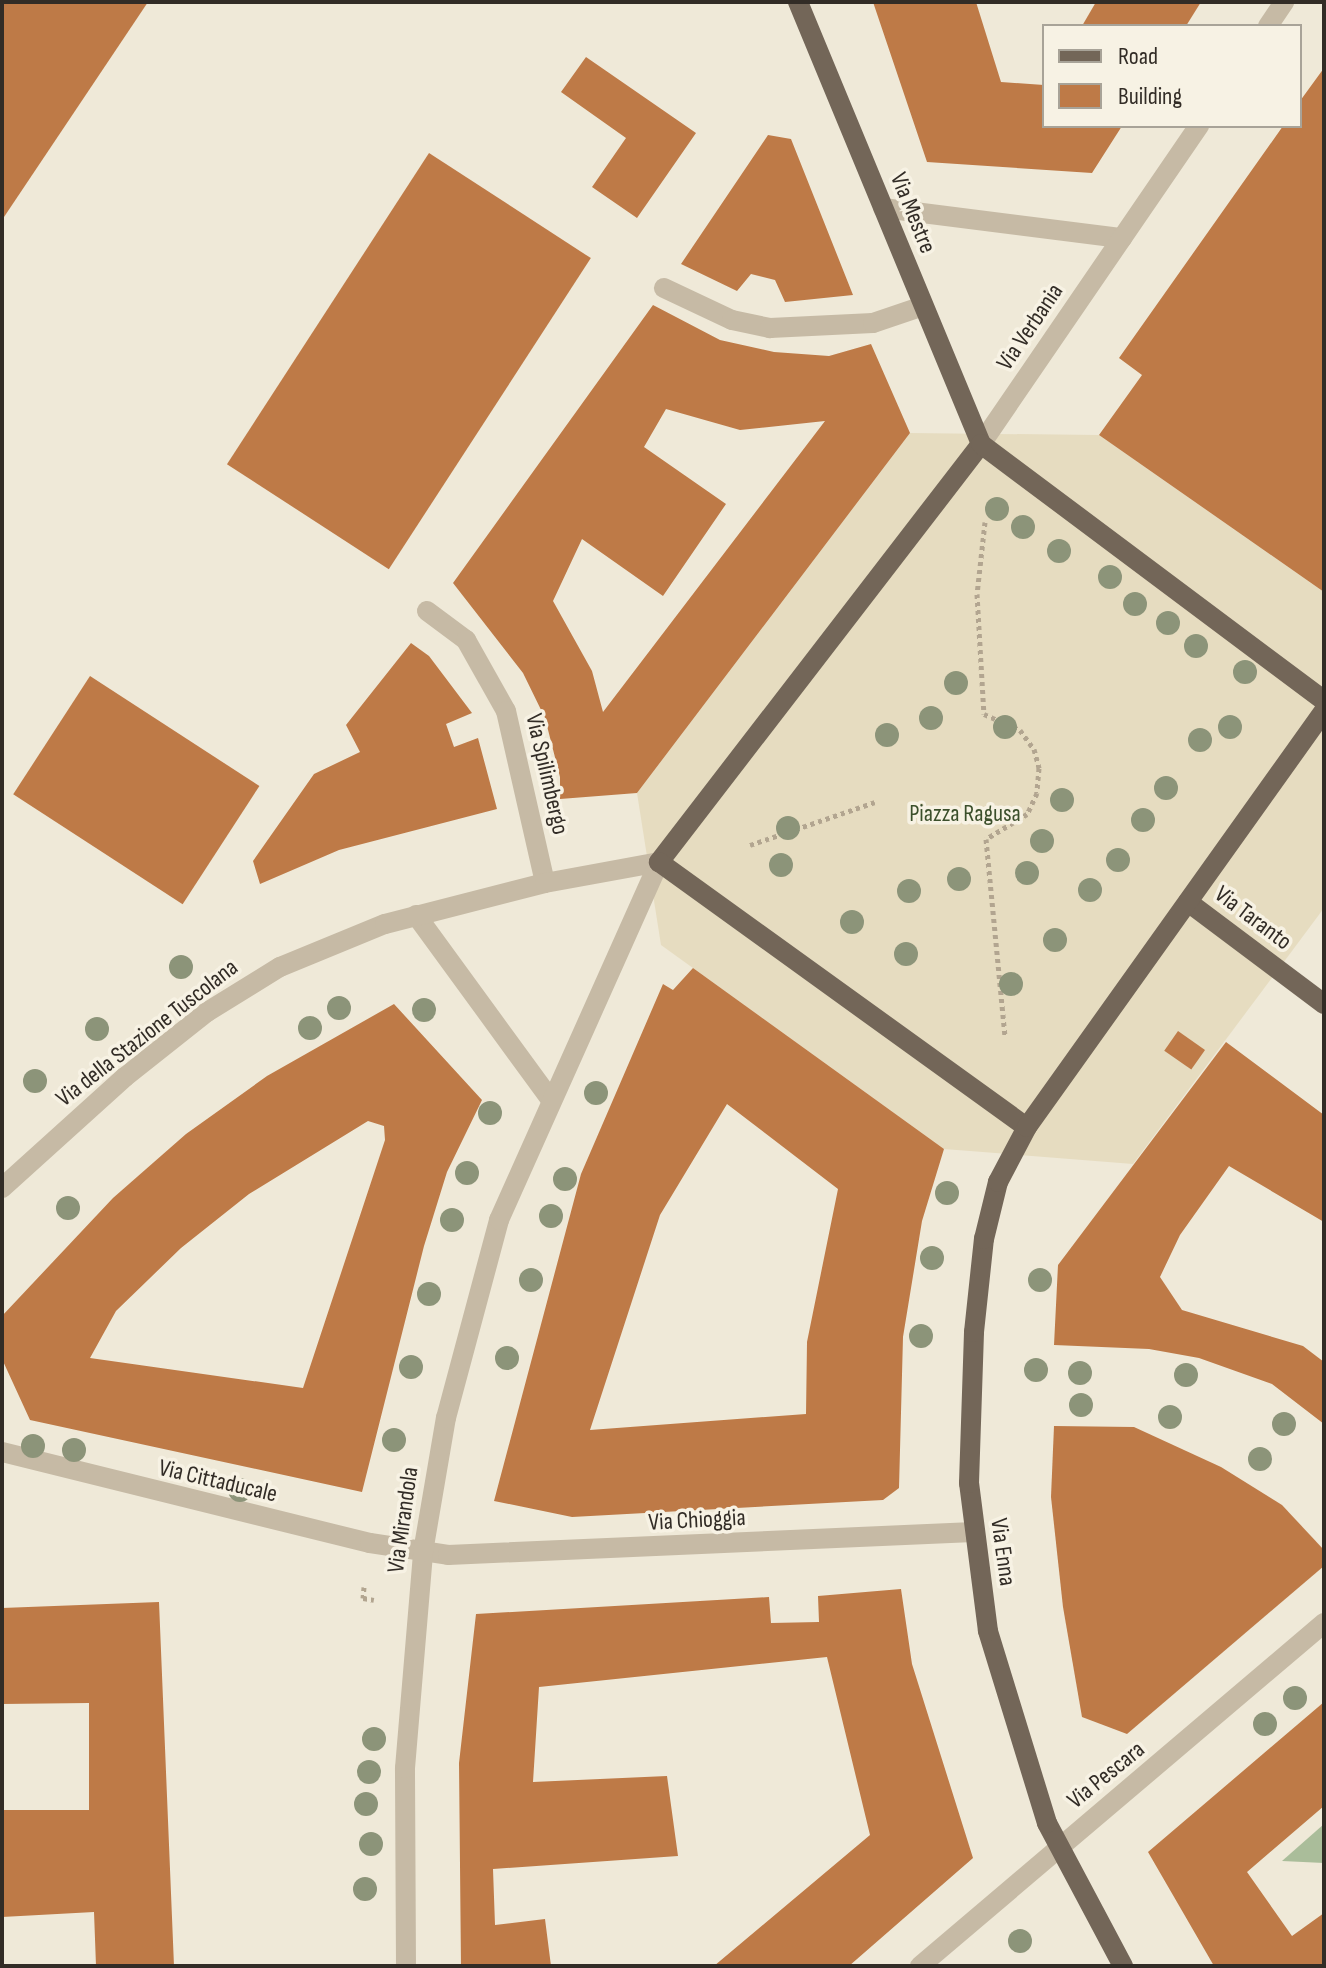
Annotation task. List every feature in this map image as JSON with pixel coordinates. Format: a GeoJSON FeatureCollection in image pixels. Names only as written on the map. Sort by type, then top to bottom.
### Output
{"type":"FeatureCollection","features":[{"type":"Feature","properties":{"kind":"main road","name":"Via Mestre"},"geometry":{"type":"LineString","coordinates":[[798,2],[981,444]]}},
{"type":"Feature","properties":{"kind":"main road"},"geometry":{"type":"LineString","coordinates":[[1324,701],[981,444],[659,862],[1027,1127],[1324,711]]}},
{"type":"Feature","properties":{"kind":"main road","name":"Via Taranto"},"geometry":{"type":"LineString","coordinates":[[1188,902],[1324,1004]]}},
{"type":"Feature","properties":{"kind":"main road","name":"Via Enna"},"geometry":{"type":"LineString","coordinates":[[1027,1127],[998,1182],[980,1267],[970,1405],[973,1532],[999,1678],[1057,1847],[1123,1966]]}},
{"type":"Feature","properties":{"kind":"street"},"geometry":{"type":"LineString","coordinates":[[1269,24],[1284,2]]}},
{"type":"Feature","properties":{"kind":"street","name":"Via Verbania"},"geometry":{"type":"LineString","coordinates":[[981,444],[1198,128]]}},
{"type":"Feature","properties":{"kind":"street"},"geometry":{"type":"LineString","coordinates":[[883,208],[1122,238]]}},
{"type":"Feature","properties":{"kind":"street"},"geometry":{"type":"LineString","coordinates":[[664,288],[732,320],[770,328],[873,323],[923,306]]}},
{"type":"Feature","properties":{"kind":"street","name":"Via Spilimbergo"},"geometry":{"type":"LineString","coordinates":[[427,611],[466,640],[506,711],[545,883]]}},
{"type":"Feature","properties":{"kind":"street"},"geometry":{"type":"LineString","coordinates":[[659,862],[550,1099],[416,915],[545,883],[659,862]]}},
{"type":"Feature","properties":{"kind":"street","name":"Via della Stazione Tuscolana"},"geometry":{"type":"LineString","coordinates":[[2,1188],[115,1085],[207,1012],[268,973],[338,940],[416,915]]}},
{"type":"Feature","properties":{"kind":"street","name":"Via Mirandola"},"geometry":{"type":"LineString","coordinates":[[406,1966],[405,1768],[423,1552],[446,1418],[479,1285],[550,1099]]}},
{"type":"Feature","properties":{"kind":"street","name":"Via Cittaducale"},"geometry":{"type":"LineString","coordinates":[[2,1452],[423,1552]]}},
{"type":"Feature","properties":{"kind":"street","name":"Via Chioggia"},"geometry":{"type":"LineString","coordinates":[[423,1552],[502,1556],[973,1532]]}},
{"type":"Feature","properties":{"kind":"street","name":"Via Pescara"},"geometry":{"type":"LineString","coordinates":[[920,1966],[1324,1623]]}},
{"type":"Feature","properties":{"kind":"path"},"geometry":{"type":"LineString","coordinates":[[985,522],[977,594],[984,714],[1020,730],[1034,749],[1039,768],[1037,793],[1027,814],[986,839],[1005,1035]]}},
{"type":"Feature","properties":{"kind":"path"},"geometry":{"type":"LineString","coordinates":[[750,845],[875,802]]}},
{"type":"Feature","properties":{"kind":"path"},"geometry":{"type":"LineString","coordinates":[[364,1587],[363,1598],[374,1600]]}},
{"type":"Feature","properties":{"kind":"green space"},"geometry":{"type":"Polygon","coordinates":[[[1324,1824],[1324,1863],[1282,1861],[1324,1824]]]}},
{"type":"Feature","properties":{"kind":"shaded area","name":"Piazza Ragusa"},"geometry":{"type":"Polygon","coordinates":[[[910,433],[1099,435],[1324,592],[1324,908],[1133,1164],[944,1149],[661,945],[637,793],[910,433]]]}},
{"type":"Feature","properties":{"kind":"building"},"geometry":{"type":"Polygon","coordinates":[[[2,2],[148,2],[2,220],[2,2]]]}},
{"type":"Feature","properties":{"kind":"building"},"geometry":{"type":"Polygon","coordinates":[[[873,2],[976,2],[1001,82],[1042,85],[1042,128],[1121,128],[1092,173],[927,162],[873,2]]]}},
{"type":"Feature","properties":{"kind":"building"},"geometry":{"type":"Polygon","coordinates":[[[1096,2],[1201,2],[1187,24],[1083,24],[1096,2]]]}},
{"type":"Feature","properties":{"kind":"building"},"geometry":{"type":"Polygon","coordinates":[[[586,57],[696,133],[637,218],[592,187],[626,138],[561,92],[586,57]]]}},
{"type":"Feature","properties":{"kind":"building"},"geometry":{"type":"Polygon","coordinates":[[[1324,68],[1324,592],[1099,435],[1142,375],[1119,358],[1282,128],[1302,128],[1302,98],[1324,68]]]}},
{"type":"Feature","properties":{"kind":"building"},"geometry":{"type":"Polygon","coordinates":[[[768,135],[791,139],[853,295],[785,302],[775,280],[751,274],[737,291],[681,264],[768,135]]]}},
{"type":"Feature","properties":{"kind":"building"},"geometry":{"type":"Polygon","coordinates":[[[429,153],[591,258],[389,569],[227,464],[429,153]]]}},
{"type":"Feature","properties":{"kind":"building"},"geometry":{"type":"Polygon","coordinates":[[[653,305],[720,340],[774,352],[829,356],[871,344],[910,433],[637,793],[560,799],[560,777],[545,718],[523,673],[453,583],[653,305]],[[666,409],[644,447],[726,504],[663,596],[582,539],[553,601],[592,671],[603,712],[825,421],[740,430],[666,409]]]}},
{"type":"Feature","properties":{"kind":"building"},"geometry":{"type":"Polygon","coordinates":[[[411,643],[429,656],[472,713],[446,724],[454,747],[478,738],[497,809],[339,850],[260,884],[253,861],[314,774],[360,752],[346,725],[411,643]]]}},
{"type":"Feature","properties":{"kind":"building"},"geometry":{"type":"Polygon","coordinates":[[[90,676],[259,786],[183,904],[13,794],[90,676]]]}},
{"type":"Feature","properties":{"kind":"building"},"geometry":{"type":"Polygon","coordinates":[[[693,968],[944,1149],[922,1221],[903,1337],[899,1488],[883,1500],[572,1517],[494,1501],[581,1174],[663,984],[673,990],[693,968]],[[727,1104],[660,1215],[590,1430],[806,1414],[807,1342],[838,1189],[727,1104]]]}},
{"type":"Feature","properties":{"kind":"building"},"geometry":{"type":"Polygon","coordinates":[[[394,1004],[482,1100],[447,1172],[424,1246],[362,1492],[30,1420],[2,1359],[2,1316],[113,1198],[186,1134],[267,1076],[394,1004]],[[368,1121],[249,1194],[181,1248],[116,1311],[90,1358],[303,1388],[385,1140],[384,1126],[368,1121]]]}},
{"type":"Feature","properties":{"kind":"building"},"geometry":{"type":"Polygon","coordinates":[[[1178,1031],[1205,1050],[1191,1070],[1164,1051],[1178,1031]]]}},
{"type":"Feature","properties":{"kind":"building"},"geometry":{"type":"Polygon","coordinates":[[[1226,1042],[1324,1115],[1324,1222],[1229,1166],[1180,1235],[1160,1277],[1182,1310],[1303,1346],[1324,1362],[1324,1424],[1272,1384],[1199,1358],[1149,1349],[1054,1345],[1058,1265],[1226,1042]]]}},
{"type":"Feature","properties":{"kind":"building"},"geometry":{"type":"Polygon","coordinates":[[[1054,1426],[1134,1427],[1221,1467],[1282,1505],[1324,1550],[1324,1566],[1127,1734],[1082,1717],[1063,1607],[1051,1497],[1054,1426]]]}},
{"type":"Feature","properties":{"kind":"building"},"geometry":{"type":"Polygon","coordinates":[[[901,1589],[912,1664],[973,1858],[849,1966],[714,1966],[870,1835],[827,1657],[539,1687],[533,1782],[667,1776],[678,1856],[493,1869],[495,1925],[545,1919],[551,1966],[461,1966],[459,1763],[476,1614],[769,1597],[771,1623],[819,1622],[818,1596],[901,1589]]]}},
{"type":"Feature","properties":{"kind":"building"},"geometry":{"type":"Polygon","coordinates":[[[159,1602],[174,1966],[96,1966],[94,1912],[2,1917],[2,1810],[89,1810],[89,1703],[2,1704],[2,1608],[159,1602]]]}},
{"type":"Feature","properties":{"kind":"building"},"geometry":{"type":"Polygon","coordinates":[[[1324,1702],[1324,1806],[1247,1872],[1292,1936],[1324,1913],[1324,1966],[1214,1966],[1148,1852],[1324,1702]]]}}]}
